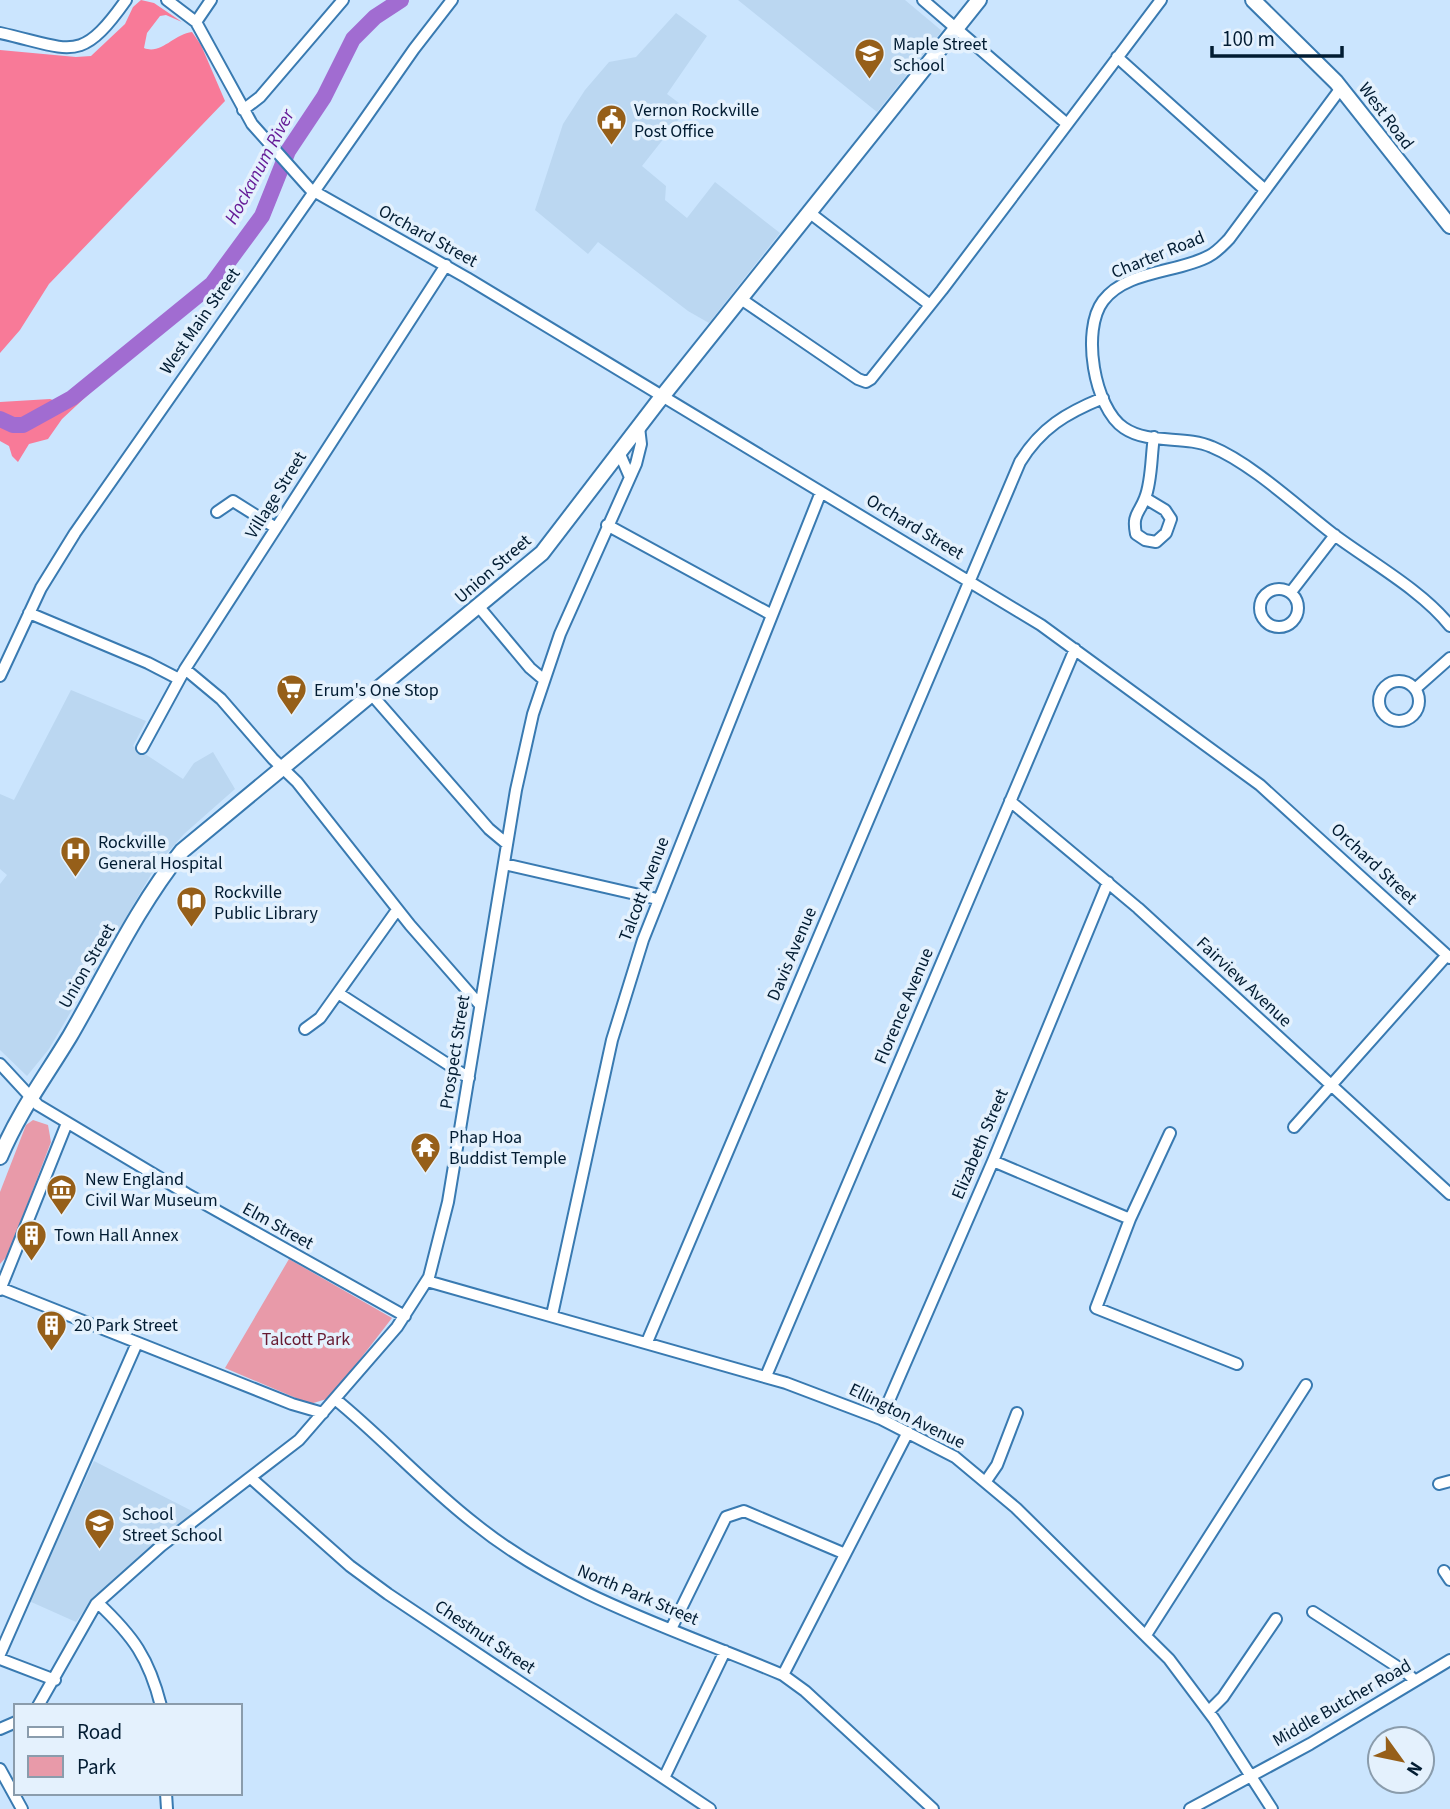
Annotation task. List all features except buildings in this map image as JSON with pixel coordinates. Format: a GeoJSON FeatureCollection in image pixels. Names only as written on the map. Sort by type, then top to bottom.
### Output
{"type":"FeatureCollection","features":[{"type":"Feature","properties":{"kind":"main road","name":"Union Street"},"geometry":{"type":"LineString","coordinates":[[29,1098],[173,862],[206,829],[542,553],[619,452],[979,0]]}},
{"type":"Feature","properties":{"kind":"main road","name":"West Road"},"geometry":{"type":"LineString","coordinates":[[1255,2],[1341,88],[1413,183],[1450,226]]}},
{"type":"Feature","properties":{"kind":"main road"},"geometry":{"type":"LineString","coordinates":[[0,1157],[29,1098]]}},
{"type":"Feature","properties":{"kind":"street"},"geometry":{"type":"LineString","coordinates":[[0,33],[63,46],[84,46],[101,35],[127,0]]}},
{"type":"Feature","properties":{"kind":"street"},"geometry":{"type":"LineString","coordinates":[[167,0],[196,22],[211,0]]}},
{"type":"Feature","properties":{"kind":"street"},"geometry":{"type":"LineString","coordinates":[[243,110],[260,97],[343,0]]}},
{"type":"Feature","properties":{"kind":"street","name":"West Main Street"},"geometry":{"type":"LineString","coordinates":[[0,676],[29,613],[61,555],[104,489],[452,0]]}},
{"type":"Feature","properties":{"kind":"street"},"geometry":{"type":"LineString","coordinates":[[923,0],[1067,124]]}},
{"type":"Feature","properties":{"kind":"street"},"geometry":{"type":"LineString","coordinates":[[741,299],[866,382],[930,305],[1161,0]]}},
{"type":"Feature","properties":{"kind":"street","name":"Orchard Street"},"geometry":{"type":"LineString","coordinates":[[196,22],[243,110],[293,173],[315,192],[446,265],[968,580],[1075,649],[1270,793],[1448,957]]}},
{"type":"Feature","properties":{"kind":"street"},"geometry":{"type":"LineString","coordinates":[[1117,57],[1264,189]]}},
{"type":"Feature","properties":{"kind":"street","name":"Charter Road"},"geometry":{"type":"LineString","coordinates":[[1341,88],[1229,239],[1208,257],[1139,278],[1103,300],[1091,329],[1090,346],[1103,398],[1111,415],[1124,428],[1154,437],[1194,441],[1232,458],[1448,620]]}},
{"type":"Feature","properties":{"kind":"street"},"geometry":{"type":"LineString","coordinates":[[810,213],[930,305]]}},
{"type":"Feature","properties":{"kind":"street","name":"Village Street"},"geometry":{"type":"LineString","coordinates":[[142,748],[185,669],[446,265]]}},
{"type":"Feature","properties":{"kind":"street","name":"Davis Avenue"},"geometry":{"type":"LineString","coordinates":[[647,1342],[968,580],[1029,447],[1057,419],[1103,398]]}},
{"type":"Feature","properties":{"kind":"street","name":"Prospect Street"},"geometry":{"type":"LineString","coordinates":[[39,1704],[98,1603],[161,1546],[252,1479],[299,1440],[405,1316],[427,1281],[443,1227],[524,754],[543,679],[640,452],[639,427]]}},
{"type":"Feature","properties":{"kind":"street"},"geometry":{"type":"LineString","coordinates":[[1145,498],[1154,437]]}},
{"type":"Feature","properties":{"kind":"street"},"geometry":{"type":"LineString","coordinates":[[619,452],[629,475]]}},
{"type":"Feature","properties":{"kind":"street","name":"Talcott Avenue"},"geometry":{"type":"LineString","coordinates":[[552,1315],[612,1040],[657,899],[821,492]]}},
{"type":"Feature","properties":{"kind":"street"},"geometry":{"type":"LineString","coordinates":[[216,512],[233,501],[276,528]]}},
{"type":"Feature","properties":{"kind":"street"},"geometry":{"type":"LineString","coordinates":[[607,526],[772,615]]}},
{"type":"Feature","properties":{"kind":"street"},"geometry":{"type":"LineString","coordinates":[[1291,592],[1335,535]]}},
{"type":"Feature","properties":{"kind":"street"},"geometry":{"type":"LineString","coordinates":[[479,607],[530,668],[543,679]]}},
{"type":"Feature","properties":{"kind":"street"},"geometry":{"type":"LineString","coordinates":[[29,613],[148,663],[179,680]]}},
{"type":"Feature","properties":{"kind":"street","name":"Florence Avenue"},"geometry":{"type":"LineString","coordinates":[[766,1376],[1075,649]]}},
{"type":"Feature","properties":{"kind":"street"},"geometry":{"type":"LineString","coordinates":[[1415,689],[1450,658]]}},
{"type":"Feature","properties":{"kind":"street"},"geometry":{"type":"LineString","coordinates":[[185,669],[221,699],[301,787],[397,910],[480,1005]]}},
{"type":"Feature","properties":{"kind":"street"},"geometry":{"type":"LineString","coordinates":[[372,695],[489,829],[507,844]]}},
{"type":"Feature","properties":{"kind":"street","name":"Fairview Avenue"},"geometry":{"type":"LineString","coordinates":[[1010,801],[1108,882],[1450,1194]]}},
{"type":"Feature","properties":{"kind":"street"},"geometry":{"type":"LineString","coordinates":[[504,864],[657,899]]}},
{"type":"Feature","properties":{"kind":"street","name":"Elizabeth Street"},"geometry":{"type":"LineString","coordinates":[[881,1419],[993,1161],[1108,882]]}},
{"type":"Feature","properties":{"kind":"street"},"geometry":{"type":"LineString","coordinates":[[306,1028],[317,1021],[397,910]]}},
{"type":"Feature","properties":{"kind":"street"},"geometry":{"type":"LineString","coordinates":[[1294,1127],[1448,957]]}},
{"type":"Feature","properties":{"kind":"street"},"geometry":{"type":"LineString","coordinates":[[338,993],[469,1078]]}},
{"type":"Feature","properties":{"kind":"street"},"geometry":{"type":"LineString","coordinates":[[0,1064],[29,1098]]}},
{"type":"Feature","properties":{"kind":"street","name":"Elm Street"},"geometry":{"type":"LineString","coordinates":[[29,1098],[198,1201],[405,1316]]}},
{"type":"Feature","properties":{"kind":"street"},"geometry":{"type":"LineString","coordinates":[[67,1123],[0,1289],[323,1413]]}},
{"type":"Feature","properties":{"kind":"street"},"geometry":{"type":"LineString","coordinates":[[1170,1133],[1130,1219],[1096,1308],[1237,1364]]}},
{"type":"Feature","properties":{"kind":"street"},"geometry":{"type":"LineString","coordinates":[[993,1161],[1130,1219]]}},
{"type":"Feature","properties":{"kind":"street","name":"Ellington Avenue"},"geometry":{"type":"LineString","coordinates":[[427,1281],[766,1376],[881,1419],[955,1457],[986,1481],[1146,1635],[1209,1711],[1272,1809]]}},
{"type":"Feature","properties":{"kind":"street"},"geometry":{"type":"LineString","coordinates":[[55,1680],[0,1656],[137,1343]]}},
{"type":"Feature","properties":{"kind":"street"},"geometry":{"type":"LineString","coordinates":[[1146,1635],[1306,1385]]}},
{"type":"Feature","properties":{"kind":"street","name":"North Park Street"},"geometry":{"type":"LineString","coordinates":[[335,1399],[475,1524],[515,1552],[599,1600],[783,1675],[805,1691],[933,1809]]}},
{"type":"Feature","properties":{"kind":"street"},"geometry":{"type":"LineString","coordinates":[[986,1481],[998,1465],[1017,1413]]}},
{"type":"Feature","properties":{"kind":"street"},"geometry":{"type":"LineString","coordinates":[[783,1675],[843,1553],[908,1432]]}},
{"type":"Feature","properties":{"kind":"street","name":"Chestnut Street"},"geometry":{"type":"LineString","coordinates":[[252,1479],[359,1573],[710,1809]]}},
{"type":"Feature","properties":{"kind":"street"},"geometry":{"type":"LineString","coordinates":[[671,1629],[726,1517],[734,1512],[744,1511],[843,1553]]}},
{"type":"Feature","properties":{"kind":"street"},"geometry":{"type":"LineString","coordinates":[[98,1603],[139,1646],[148,1661],[160,1704]]}},
{"type":"Feature","properties":{"kind":"street"},"geometry":{"type":"LineString","coordinates":[[1313,1612],[1408,1673],[1415,1681]]}},
{"type":"Feature","properties":{"kind":"street"},"geometry":{"type":"LineString","coordinates":[[1209,1711],[1223,1697],[1276,1619]]}},
{"type":"Feature","properties":{"kind":"street"},"geometry":{"type":"LineString","coordinates":[[664,1777],[725,1651]]}},
{"type":"Feature","properties":{"kind":"street","name":"Middle Butcher Road"},"geometry":{"type":"LineString","coordinates":[[1190,1809],[1310,1744],[1450,1660]]}},
{"type":"Feature","properties":{"kind":"street"},"geometry":{"type":"LineString","coordinates":[[0,1769],[14,1794]]}},
{"type":"Feature","properties":{"kind":"shaded area"},"geometry":{"type":"Polygon","coordinates":[[[141,0],[154,3],[182,22],[166,15],[160,16],[147,33],[144,48],[162,47],[179,36],[192,32],[201,45],[225,101],[49,284],[20,330],[0,353],[0,50],[91,56],[125,24],[133,7],[141,0]]]}},
{"type":"Feature","properties":{"kind":"shaded area","name":"Maple Street School"},"geometry":{"type":"Polygon","coordinates":[[[738,0],[905,0],[942,31],[877,112],[738,0]]]}},
{"type":"Feature","properties":{"kind":"shaded area"},"geometry":{"type":"Polygon","coordinates":[[[676,13],[707,36],[667,94],[687,109],[642,166],[666,186],[665,200],[687,218],[715,182],[780,233],[709,323],[688,311],[598,242],[588,254],[535,210],[563,124],[585,90],[609,62],[636,57],[676,13]]]}},
{"type":"Feature","properties":{"kind":"shaded area"},"geometry":{"type":"Polygon","coordinates":[[[119,366],[62,419],[48,439],[29,444],[18,462],[12,456],[9,446],[0,441],[0,402],[50,399],[67,405],[109,370],[119,366]]]}},
{"type":"Feature","properties":{"kind":"shaded area","name":"Rockville General Hospital"},"geometry":{"type":"Polygon","coordinates":[[[71,690],[146,721],[133,746],[183,779],[194,763],[213,752],[235,789],[184,834],[156,866],[49,1049],[27,1076],[0,1050],[0,884],[7,875],[0,869],[0,794],[14,800],[71,690]]]}},
{"type":"Feature","properties":{"kind":"shaded area","name":"School Street School"},"geometry":{"type":"Polygon","coordinates":[[[94,1461],[194,1512],[92,1599],[76,1622],[29,1601],[94,1461]]]}},
{"type":"Feature","properties":{"kind":"green space"},"geometry":{"type":"Polygon","coordinates":[[[33,1120],[48,1125],[51,1142],[8,1255],[0,1264],[0,1192],[26,1125],[33,1120]]]}},
{"type":"Feature","properties":{"kind":"green space","name":"Talcott Park"},"geometry":{"type":"Polygon","coordinates":[[[289,1259],[392,1318],[330,1398],[310,1404],[225,1368],[289,1259]]]}},
{"type":"Feature","properties":{"kind":"waterway","name":"Hockanum River"},"geometry":{"type":"LineString","coordinates":[[0,419],[13,425],[23,425],[72,398],[212,284],[262,216],[288,151],[324,97],[353,39],[375,17],[401,0]]}},
{"type":"Feature","properties":{"kind":"place","name":"Maple Street School"},"geometry":{"type":"Point","coordinates":[870,81]}},
{"type":"Feature","properties":{"kind":"place","name":"Vernon Rockville Post Office"},"geometry":{"type":"Point","coordinates":[611,147]}},
{"type":"Feature","properties":{"kind":"place","name":"Erum's One Stop"},"geometry":{"type":"Point","coordinates":[291,717]}},
{"type":"Feature","properties":{"kind":"place","name":"Rockville General Hospital"},"geometry":{"type":"Point","coordinates":[75,879]}},
{"type":"Feature","properties":{"kind":"place","name":"Rockville Public Library"},"geometry":{"type":"Point","coordinates":[191,929]}},
{"type":"Feature","properties":{"kind":"place","name":"Phap Hoa Buddist Temple"},"geometry":{"type":"Point","coordinates":[426,1174]}},
{"type":"Feature","properties":{"kind":"place","name":"New England Civil War Museum"},"geometry":{"type":"Point","coordinates":[62,1216]}},
{"type":"Feature","properties":{"kind":"place","name":"Town Hall Annex"},"geometry":{"type":"Point","coordinates":[31,1262]}},
{"type":"Feature","properties":{"kind":"place","name":"20 Park Street"},"geometry":{"type":"Point","coordinates":[51,1352]}},
{"type":"Feature","properties":{"kind":"place","name":"School Street School"},"geometry":{"type":"Point","coordinates":[99,1551]}}]}
